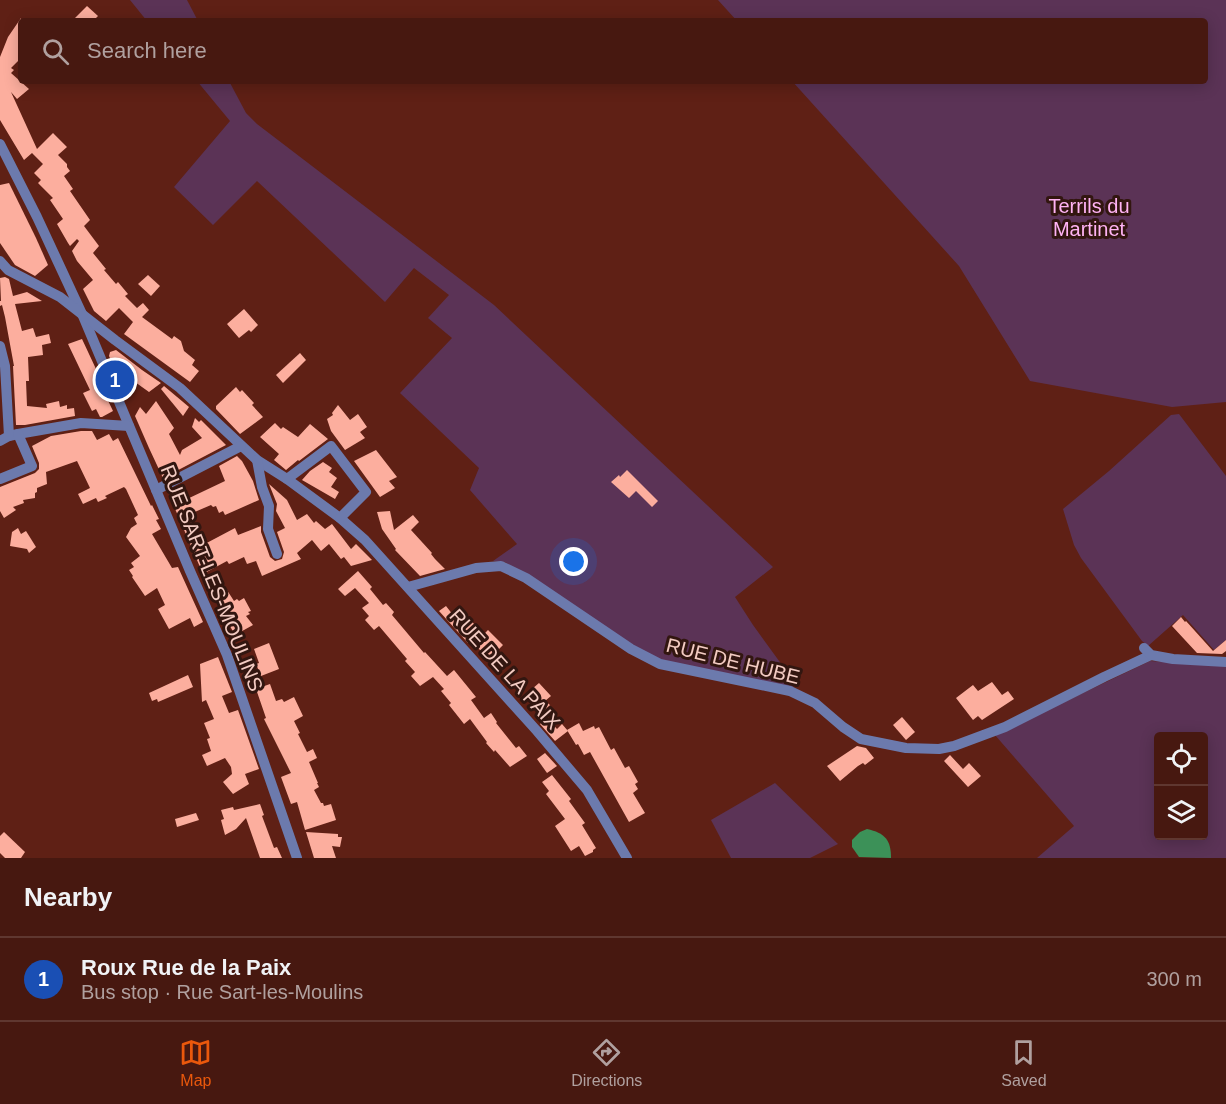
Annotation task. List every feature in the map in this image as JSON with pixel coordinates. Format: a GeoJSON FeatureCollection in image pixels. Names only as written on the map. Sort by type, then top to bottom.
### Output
{"type":"FeatureCollection","features":[{"type":"Feature","properties":{"kind":"street","name":"RUE SART-LES-MOULINS"},"geometry":{"type":"LineString","coordinates":[[0,144],[83,316],[227,655],[297,858]]}},
{"type":"Feature","properties":{"kind":"street","name":"RUE DE LA PAIX"},"geometry":{"type":"LineString","coordinates":[[0,261],[8,270],[60,297],[180,388],[256,460],[287,479],[340,518],[364,540],[537,731],[587,790],[627,858]]}},
{"type":"Feature","properties":{"kind":"street"},"geometry":{"type":"LineString","coordinates":[[0,346],[5,366],[9,437],[32,466],[0,479]]}},
{"type":"Feature","properties":{"kind":"street"},"geometry":{"type":"LineString","coordinates":[[9,437],[81,423],[129,426]]}},
{"type":"Feature","properties":{"kind":"street"},"geometry":{"type":"LineString","coordinates":[[156,490],[241,446]]}},
{"type":"Feature","properties":{"kind":"street"},"geometry":{"type":"LineString","coordinates":[[287,479],[331,446],[366,492],[340,518]]}},
{"type":"Feature","properties":{"kind":"street"},"geometry":{"type":"LineString","coordinates":[[256,460],[269,506],[268,529],[277,554]]}},
{"type":"Feature","properties":{"kind":"street","name":"RUE DE HUBE"},"geometry":{"type":"LineString","coordinates":[[408,587],[476,568],[501,566],[526,578],[631,649],[660,664],[790,691],[815,703],[861,740],[906,748],[939,749],[1005,727],[1104,677],[1147,652],[1173,659],[1226,662]]}},
{"type":"Feature","properties":{"kind":"green space"},"geometry":{"type":"Polygon","coordinates":[[[130,0],[187,0],[196,18],[145,18],[130,0]]]}},
{"type":"Feature","properties":{"kind":"green space","name":"Terrils du Martinet"},"geometry":{"type":"Polygon","coordinates":[[[718,0],[1226,0],[1226,402],[1172,407],[1030,381],[959,266],[795,84],[1208,84],[1208,18],[734,18],[718,0]]]}},
{"type":"Feature","properties":{"kind":"green space"},"geometry":{"type":"Polygon","coordinates":[[[199,84],[231,84],[246,113],[257,124],[494,305],[773,567],[735,597],[794,682],[793,689],[655,659],[505,562],[493,561],[517,544],[470,490],[479,468],[400,393],[452,338],[428,318],[449,295],[414,268],[385,302],[257,181],[213,225],[174,187],[230,121],[199,84]]]}},
{"type":"Feature","properties":{"kind":"green space"},"geometry":{"type":"Polygon","coordinates":[[[1179,414],[1226,476],[1226,640],[1214,650],[1183,615],[1148,646],[1142,641],[1081,558],[1074,545],[1063,509],[1171,415],[1179,414]]]}},
{"type":"Feature","properties":{"kind":"green space"},"geometry":{"type":"Polygon","coordinates":[[[1150,661],[1226,666],[1226,858],[1037,858],[1074,826],[995,735],[1150,661]]]}},
{"type":"Feature","properties":{"kind":"green space"},"geometry":{"type":"Polygon","coordinates":[[[775,783],[838,844],[810,858],[731,858],[711,820],[775,783]]]}},
{"type":"Feature","properties":{"kind":"shaded area"},"geometry":{"type":"Polygon","coordinates":[[[867,829],[886,838],[890,846],[891,858],[859,857],[852,847],[852,840],[867,829]]]}},
{"type":"Feature","properties":{"kind":"building"},"geometry":{"type":"Polygon","coordinates":[[[87,6],[98,16],[96,18],[75,18],[87,6]]]}},
{"type":"Feature","properties":{"kind":"building"},"geometry":{"type":"Polygon","coordinates":[[[18,22],[18,61],[11,68],[14,70],[11,73],[18,79],[18,84],[23,84],[29,89],[17,99],[11,92],[37,149],[53,133],[67,147],[58,155],[70,171],[64,176],[73,189],[70,191],[90,220],[84,226],[99,246],[93,253],[106,269],[104,270],[128,294],[125,296],[137,308],[143,303],[149,310],[142,317],[172,339],[174,336],[181,341],[184,351],[195,360],[192,365],[199,371],[190,382],[124,334],[133,322],[119,308],[106,321],[94,311],[83,289],[93,280],[77,261],[72,251],[79,241],[77,239],[70,246],[68,243],[57,224],[63,219],[50,200],[53,198],[38,183],[41,180],[34,173],[43,164],[32,153],[24,160],[0,120],[0,57],[8,37],[18,22]]]}},
{"type":"Feature","properties":{"kind":"building"},"geometry":{"type":"Polygon","coordinates":[[[9,183],[48,265],[35,276],[15,265],[0,243],[0,185],[9,183]]]}},
{"type":"Feature","properties":{"kind":"building"},"geometry":{"type":"Polygon","coordinates":[[[148,275],[160,286],[151,296],[138,284],[148,275]]]}},
{"type":"Feature","properties":{"kind":"building"},"geometry":{"type":"Polygon","coordinates":[[[0,278],[9,279],[13,296],[27,292],[42,301],[15,304],[22,331],[33,328],[36,337],[49,334],[51,343],[42,345],[43,355],[28,357],[27,406],[47,408],[46,404],[59,401],[60,407],[67,405],[67,409],[74,408],[75,416],[16,425],[14,366],[5,317],[2,305],[0,306],[0,278]]]}},
{"type":"Feature","properties":{"kind":"building"},"geometry":{"type":"Polygon","coordinates":[[[244,309],[258,325],[251,332],[249,330],[239,338],[227,324],[244,309]]]}},
{"type":"Feature","properties":{"kind":"building"},"geometry":{"type":"Polygon","coordinates":[[[82,339],[113,411],[102,417],[96,409],[92,411],[83,393],[90,390],[68,344],[82,339]]]}},
{"type":"Feature","properties":{"kind":"building"},"geometry":{"type":"Polygon","coordinates":[[[116,350],[161,383],[149,392],[114,367],[109,356],[110,352],[116,350]]]}},
{"type":"Feature","properties":{"kind":"building"},"geometry":{"type":"Polygon","coordinates":[[[300,353],[306,360],[283,383],[276,375],[300,353]]]}},
{"type":"Feature","properties":{"kind":"building"},"geometry":{"type":"Polygon","coordinates":[[[164,386],[189,407],[183,416],[161,389],[164,386]]]}},
{"type":"Feature","properties":{"kind":"building"},"geometry":{"type":"Polygon","coordinates":[[[236,387],[254,403],[252,405],[263,417],[240,434],[216,409],[216,406],[236,387]]]}},
{"type":"Feature","properties":{"kind":"building"},"geometry":{"type":"Polygon","coordinates":[[[156,401],[174,428],[169,434],[180,455],[182,450],[202,438],[192,427],[195,418],[199,422],[201,420],[226,445],[163,478],[135,416],[140,407],[146,414],[156,401]]]}},
{"type":"Feature","properties":{"kind":"building"},"geometry":{"type":"Polygon","coordinates":[[[338,405],[350,420],[358,414],[367,427],[360,432],[365,438],[345,450],[331,431],[327,419],[333,415],[338,405]]]}},
{"type":"Feature","properties":{"kind":"building"},"geometry":{"type":"Polygon","coordinates":[[[275,423],[281,429],[283,427],[298,437],[310,424],[328,439],[286,470],[274,460],[279,454],[260,437],[275,423]]]}},
{"type":"Feature","properties":{"kind":"building"},"geometry":{"type":"Polygon","coordinates":[[[92,431],[97,440],[109,434],[113,441],[118,438],[159,519],[156,520],[161,529],[152,534],[172,568],[178,567],[203,622],[194,627],[190,618],[169,629],[158,609],[165,605],[157,588],[145,596],[129,570],[134,567],[131,563],[140,556],[126,537],[131,528],[137,524],[134,518],[138,515],[126,489],[124,487],[98,502],[96,498],[83,504],[78,494],[90,488],[77,461],[46,472],[47,484],[37,488],[35,498],[23,500],[24,503],[13,507],[16,510],[4,518],[0,511],[0,487],[35,473],[39,469],[32,446],[51,436],[92,431]]]}},
{"type":"Feature","properties":{"kind":"building"},"geometry":{"type":"Polygon","coordinates":[[[376,450],[397,477],[389,481],[395,488],[380,497],[354,461],[376,450]]]}},
{"type":"Feature","properties":{"kind":"building"},"geometry":{"type":"Polygon","coordinates":[[[237,456],[253,481],[259,500],[225,515],[223,511],[219,513],[216,506],[211,505],[190,514],[201,546],[235,528],[238,535],[261,526],[270,557],[275,561],[282,559],[284,552],[277,532],[285,528],[276,511],[277,504],[269,484],[287,500],[297,520],[307,514],[314,523],[316,521],[325,529],[332,524],[351,549],[356,544],[372,560],[351,566],[344,557],[341,559],[329,544],[321,551],[312,540],[297,553],[301,559],[262,576],[256,561],[247,564],[244,557],[229,564],[227,561],[203,574],[170,497],[181,492],[185,500],[225,481],[219,466],[237,456]]]}},
{"type":"Feature","properties":{"kind":"building"},"geometry":{"type":"Polygon","coordinates":[[[323,462],[332,468],[329,472],[337,478],[331,487],[339,492],[335,499],[302,480],[323,462]]]}},
{"type":"Feature","properties":{"kind":"building"},"geometry":{"type":"Polygon","coordinates":[[[627,470],[658,501],[652,507],[636,491],[629,498],[611,482],[627,470]]]}},
{"type":"Feature","properties":{"kind":"building"},"geometry":{"type":"Polygon","coordinates":[[[390,511],[394,530],[413,515],[419,522],[411,530],[445,569],[420,576],[395,550],[382,529],[377,512],[390,511]]]}},
{"type":"Feature","properties":{"kind":"building"},"geometry":{"type":"Polygon","coordinates":[[[18,528],[21,534],[26,531],[36,547],[29,553],[27,549],[10,546],[12,532],[18,528]]]}},
{"type":"Feature","properties":{"kind":"building"},"geometry":{"type":"Polygon","coordinates":[[[358,571],[372,587],[370,589],[383,605],[386,603],[394,612],[392,615],[424,653],[447,676],[454,670],[476,697],[471,700],[484,718],[491,713],[516,748],[519,746],[527,756],[510,767],[486,743],[470,719],[464,724],[441,691],[444,689],[433,677],[420,686],[411,676],[415,672],[405,661],[407,659],[379,626],[374,630],[365,620],[369,616],[362,608],[369,603],[355,588],[345,596],[338,589],[358,571]]]}},
{"type":"Feature","properties":{"kind":"building"},"geometry":{"type":"Polygon","coordinates":[[[223,584],[234,601],[244,598],[251,611],[246,616],[253,625],[235,635],[210,591],[223,584]]]}},
{"type":"Feature","properties":{"kind":"building"},"geometry":{"type":"Polygon","coordinates":[[[446,606],[457,620],[465,613],[483,635],[488,630],[503,645],[489,659],[470,640],[468,643],[439,611],[446,606]]]}},
{"type":"Feature","properties":{"kind":"building"},"geometry":{"type":"Polygon","coordinates":[[[1181,617],[1213,651],[1226,640],[1226,651],[1222,654],[1197,653],[1172,626],[1181,617]]]}},
{"type":"Feature","properties":{"kind":"building"},"geometry":{"type":"Polygon","coordinates":[[[269,643],[279,669],[261,676],[256,664],[259,663],[254,649],[269,643]]]}},
{"type":"Feature","properties":{"kind":"building"},"geometry":{"type":"Polygon","coordinates":[[[218,657],[232,692],[222,696],[229,713],[238,710],[259,769],[245,774],[249,784],[233,794],[223,782],[232,774],[231,767],[225,758],[207,766],[202,755],[211,751],[207,739],[210,738],[204,723],[214,719],[206,700],[202,702],[200,664],[218,657]]]}},
{"type":"Feature","properties":{"kind":"building"},"geometry":{"type":"Polygon","coordinates":[[[188,675],[193,687],[158,702],[157,699],[152,701],[149,693],[188,675]]]}},
{"type":"Feature","properties":{"kind":"building"},"geometry":{"type":"Polygon","coordinates":[[[992,682],[1002,695],[1008,691],[1014,699],[982,720],[978,716],[973,720],[956,698],[973,685],[978,691],[992,682]]]}},
{"type":"Feature","properties":{"kind":"building"},"geometry":{"type":"Polygon","coordinates":[[[539,683],[551,696],[545,701],[550,705],[542,713],[525,695],[539,683]]]}},
{"type":"Feature","properties":{"kind":"building"},"geometry":{"type":"Polygon","coordinates":[[[270,684],[276,701],[282,699],[284,702],[294,697],[303,716],[294,721],[300,733],[298,734],[307,752],[313,749],[317,758],[309,762],[319,787],[314,790],[324,806],[331,804],[336,820],[305,830],[297,802],[291,804],[281,777],[291,773],[264,719],[266,718],[256,689],[270,684]]]}},
{"type":"Feature","properties":{"kind":"building"},"geometry":{"type":"Polygon","coordinates":[[[902,717],[915,732],[906,740],[893,725],[902,717]]]}},
{"type":"Feature","properties":{"kind":"building"},"geometry":{"type":"Polygon","coordinates":[[[547,718],[557,729],[562,724],[568,731],[555,741],[540,724],[547,718]]]}},
{"type":"Feature","properties":{"kind":"building"},"geometry":{"type":"Polygon","coordinates":[[[579,723],[583,731],[594,726],[595,729],[599,727],[611,750],[614,748],[625,768],[629,766],[638,782],[635,784],[638,789],[633,793],[645,813],[629,822],[590,752],[584,755],[567,730],[579,723]]]}},
{"type":"Feature","properties":{"kind":"building"},"geometry":{"type":"Polygon","coordinates":[[[857,746],[866,748],[874,758],[865,765],[863,763],[858,766],[840,781],[827,766],[857,746]]]}},
{"type":"Feature","properties":{"kind":"building"},"geometry":{"type":"Polygon","coordinates":[[[545,753],[557,766],[547,773],[537,759],[545,753]]]}},
{"type":"Feature","properties":{"kind":"building"},"geometry":{"type":"Polygon","coordinates":[[[950,755],[963,769],[969,763],[981,776],[968,787],[944,761],[950,755]]]}},
{"type":"Feature","properties":{"kind":"building"},"geometry":{"type":"Polygon","coordinates":[[[552,775],[571,799],[569,801],[585,823],[582,825],[596,848],[585,856],[579,846],[571,851],[555,826],[565,819],[546,794],[549,791],[542,782],[552,775]]]}},
{"type":"Feature","properties":{"kind":"building"},"geometry":{"type":"Polygon","coordinates":[[[260,804],[274,848],[277,847],[282,858],[260,858],[246,818],[236,829],[225,835],[221,810],[233,807],[234,810],[260,804]]]}},
{"type":"Feature","properties":{"kind":"building"},"geometry":{"type":"Polygon","coordinates":[[[196,813],[199,820],[177,827],[175,819],[196,813]]]}},
{"type":"Feature","properties":{"kind":"building"},"geometry":{"type":"Polygon","coordinates":[[[4,832],[25,852],[21,858],[5,858],[0,853],[0,836],[4,832]]]}},
{"type":"Feature","properties":{"kind":"building"},"geometry":{"type":"Polygon","coordinates":[[[306,832],[338,834],[338,837],[342,837],[340,847],[332,846],[336,858],[314,858],[306,832]]]}},
{"type":"Feature","properties":{"kind":"place","name":"Roux Rue de la Paix"},"geometry":{"type":"Point","coordinates":[115,380]}}]}
